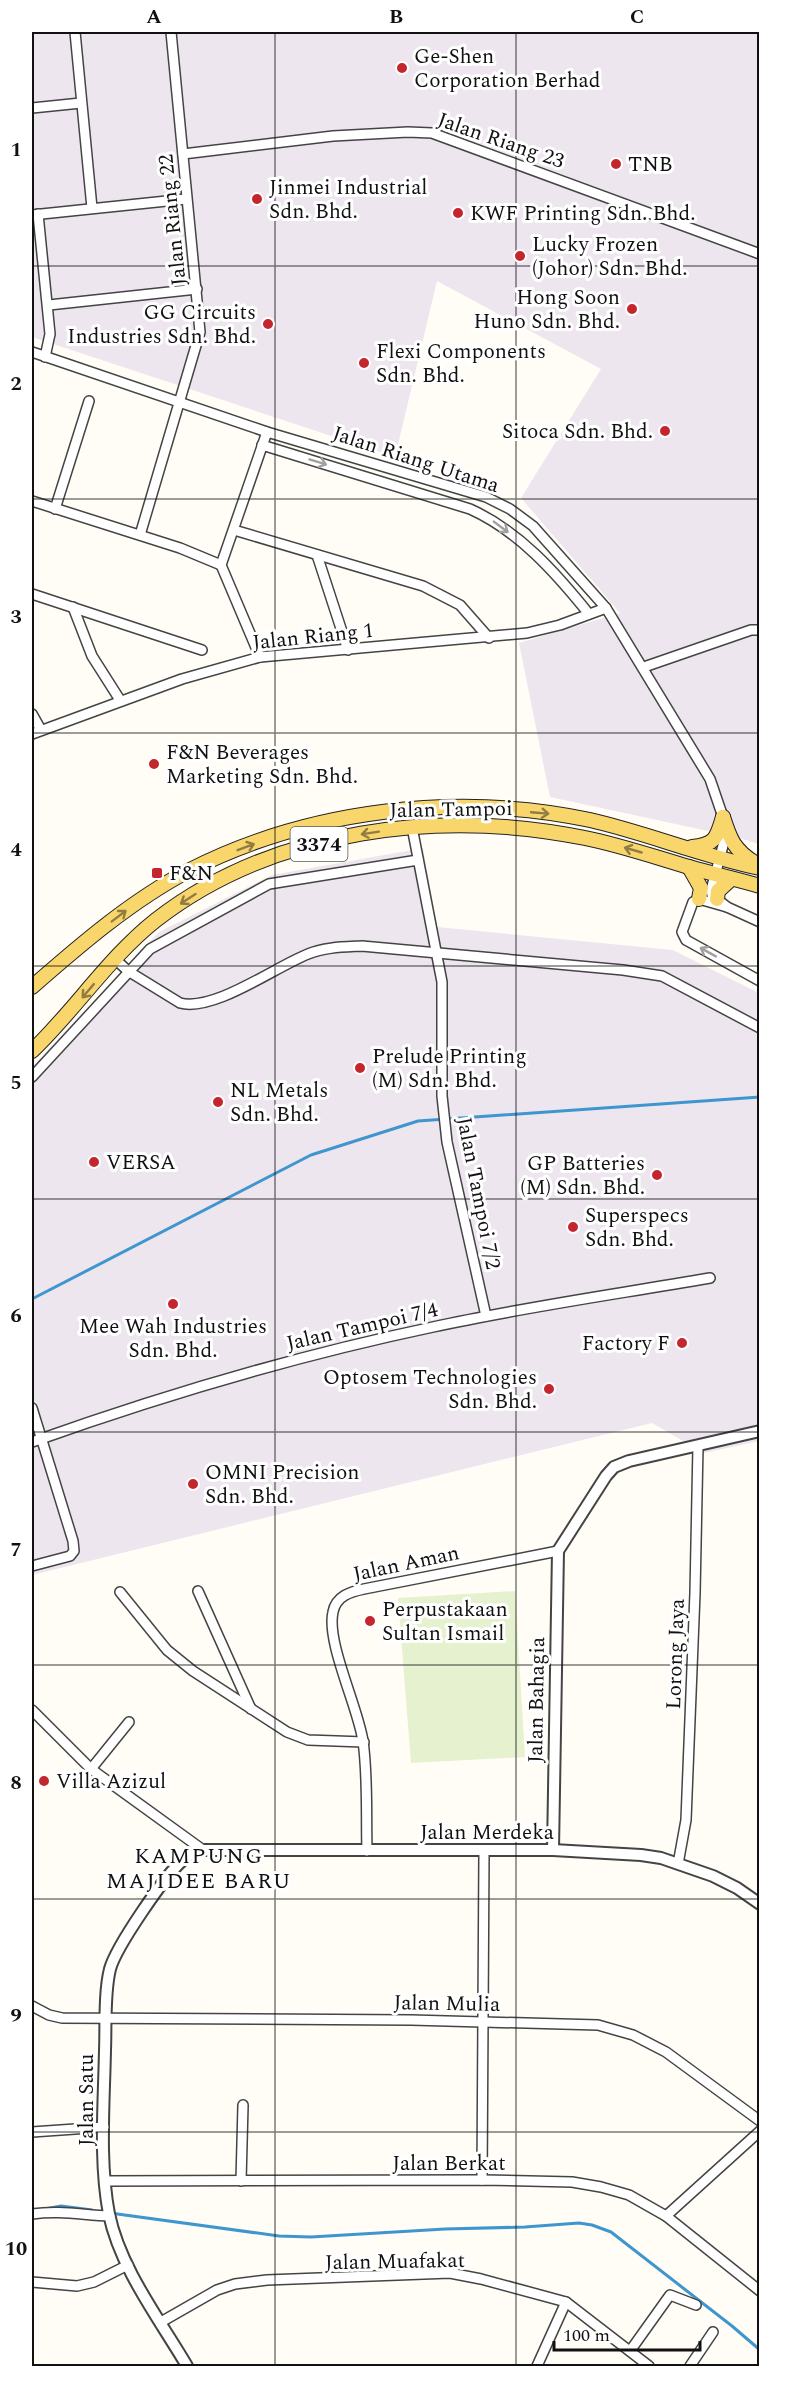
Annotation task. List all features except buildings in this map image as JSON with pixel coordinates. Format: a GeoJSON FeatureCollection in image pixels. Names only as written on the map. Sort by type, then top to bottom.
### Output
{"type":"FeatureCollection","features":[{"type":"Feature","properties":{"kind":"main road","name":"Jalan Tampoi"},"geometry":{"type":"LineString","coordinates":[[32,987],[138,902],[187,872],[223,855],[281,833],[346,818],[405,809],[480,809],[548,813],[590,820],[759,867]]}},
{"type":"Feature","properties":{"kind":"main road"},"geometry":{"type":"LineString","coordinates":[[687,847],[706,846],[714,840],[723,817]]}},
{"type":"Feature","properties":{"kind":"main road"},"geometry":{"type":"LineString","coordinates":[[723,817],[729,838],[739,852],[759,867]]}},
{"type":"Feature","properties":{"kind":"main road","name":"Jalan Tampoi"},"geometry":{"type":"LineString","coordinates":[[32,1051],[61,1023],[115,958],[156,921],[195,894],[228,876],[287,852],[352,836],[412,827],[484,826],[554,833],[623,847],[759,886]]}},
{"type":"Feature","properties":{"kind":"main road"},"geometry":{"type":"LineString","coordinates":[[689,867],[702,888],[699,899]]}},
{"type":"Feature","properties":{"kind":"main road"},"geometry":{"type":"LineString","coordinates":[[722,903],[718,891],[731,879]]}},
{"type":"Feature","properties":{"kind":"main road"},"geometry":{"type":"LineString","coordinates":[[32,1041],[61,1023]]}},
{"type":"Feature","properties":{"kind":"street"},"geometry":{"type":"LineString","coordinates":[[75,32],[92,208]]}},
{"type":"Feature","properties":{"kind":"street","name":"Jalan Riang 22"},"geometry":{"type":"LineString","coordinates":[[140,535],[200,332],[171,32]]}},
{"type":"Feature","properties":{"kind":"street"},"geometry":{"type":"LineString","coordinates":[[32,108],[81,103]]}},
{"type":"Feature","properties":{"kind":"street","name":"Jalan Riang 23"},"geometry":{"type":"LineString","coordinates":[[183,154],[333,136],[432,133],[759,254]]}},
{"type":"Feature","properties":{"kind":"street"},"geometry":{"type":"LineString","coordinates":[[45,357],[50,334],[49,305],[35,214],[186,199]]}},
{"type":"Feature","properties":{"kind":"street"},"geometry":{"type":"LineString","coordinates":[[49,305],[197,289]]}},
{"type":"Feature","properties":{"kind":"street","name":"Jalan Riang Utama"},"geometry":{"type":"LineString","coordinates":[[32,352],[267,432],[486,496],[510,509],[533,526],[606,608],[710,778],[723,817],[724,842],[715,875]]}},
{"type":"Feature","properties":{"kind":"street"},"geometry":{"type":"LineString","coordinates":[[55,509],[89,401]]}},
{"type":"Feature","properties":{"kind":"street"},"geometry":{"type":"LineString","coordinates":[[221,565],[267,432]]}},
{"type":"Feature","properties":{"kind":"street"},"geometry":{"type":"LineString","coordinates":[[262,445],[470,509],[490,518],[529,547],[570,590],[589,614]]}},
{"type":"Feature","properties":{"kind":"street"},"geometry":{"type":"LineString","coordinates":[[373,478],[377,463]]}},
{"type":"Feature","properties":{"kind":"street"},"geometry":{"type":"LineString","coordinates":[[32,501],[140,535],[213,560],[221,565],[260,657]]}},
{"type":"Feature","properties":{"kind":"street"},"geometry":{"type":"LineString","coordinates":[[234,530],[423,586],[460,605],[489,638]]}},
{"type":"Feature","properties":{"kind":"street"},"geometry":{"type":"LineString","coordinates":[[317,555],[348,651]]}},
{"type":"Feature","properties":{"kind":"street"},"geometry":{"type":"LineString","coordinates":[[32,594],[202,650]]}},
{"type":"Feature","properties":{"kind":"street"},"geometry":{"type":"LineString","coordinates":[[73,607],[92,656],[120,700]]}},
{"type":"Feature","properties":{"kind":"street","name":"Jalan Riang 1"},"geometry":{"type":"LineString","coordinates":[[36,732],[182,679],[260,657],[348,651],[527,633],[560,625],[606,608]]}},
{"type":"Feature","properties":{"kind":"street"},"geometry":{"type":"LineString","coordinates":[[644,667],[751,630],[759,630]]}},
{"type":"Feature","properties":{"kind":"street"},"geometry":{"type":"LineString","coordinates":[[32,714],[36,732]]}},
{"type":"Feature","properties":{"kind":"street","name":"Jalan Tampoi 7/2"},"geometry":{"type":"LineString","coordinates":[[412,827],[442,982],[442,1096],[447,1142],[486,1316]]}},
{"type":"Feature","properties":{"kind":"street"},"geometry":{"type":"LineString","coordinates":[[32,1077],[150,949],[269,884],[418,860]]}},
{"type":"Feature","properties":{"kind":"street"},"geometry":{"type":"LineString","coordinates":[[715,875],[711,890],[722,903]]}},
{"type":"Feature","properties":{"kind":"street"},"geometry":{"type":"LineString","coordinates":[[759,922],[722,903],[699,899],[693,902],[682,932],[686,940],[759,981]]}},
{"type":"Feature","properties":{"kind":"street"},"geometry":{"type":"LineString","coordinates":[[115,958],[129,971],[180,1003],[188,1005],[209,1003],[308,954],[333,947],[362,946],[623,970],[662,976],[759,1028]]}},
{"type":"Feature","properties":{"kind":"street","name":"Jalan Tampoi 7/4"},"geometry":{"type":"LineString","coordinates":[[36,1441],[144,1402],[343,1347],[486,1316],[710,1278]]}},
{"type":"Feature","properties":{"kind":"street"},"geometry":{"type":"LineString","coordinates":[[32,1407],[36,1441],[73,1541],[74,1551],[70,1556],[32,1566]]}},
{"type":"Feature","properties":{"kind":"street"},"geometry":{"type":"LineString","coordinates":[[558,1551],[614,1467],[629,1461],[759,1431]]}},
{"type":"Feature","properties":{"kind":"street","name":"Lorong Jaya"},"geometry":{"type":"LineString","coordinates":[[678,1864],[686,1820],[698,1446]]}},
{"type":"Feature","properties":{"kind":"street","name":"Jalan Aman"},"geometry":{"type":"LineString","coordinates":[[367,1851],[363,1742],[334,1641],[331,1620],[333,1609],[341,1597],[364,1589],[558,1551]]}},
{"type":"Feature","properties":{"kind":"street","name":"Jalan Bahagia"},"geometry":{"type":"LineString","coordinates":[[553,1850],[558,1551]]}},
{"type":"Feature","properties":{"kind":"street"},"geometry":{"type":"LineString","coordinates":[[198,1591],[251,1709]]}},
{"type":"Feature","properties":{"kind":"street"},"geometry":{"type":"LineString","coordinates":[[120,1592],[167,1650],[193,1671],[287,1732],[308,1740],[363,1742]]}},
{"type":"Feature","properties":{"kind":"street"},"geometry":{"type":"LineString","coordinates":[[32,1710],[91,1770],[203,1850]]}},
{"type":"Feature","properties":{"kind":"street"},"geometry":{"type":"LineString","coordinates":[[91,1770],[129,1722]]}},
{"type":"Feature","properties":{"kind":"street","name":"Jalan Merdeka"},"geometry":{"type":"LineString","coordinates":[[203,1850],[484,1852],[553,1850],[640,1855],[678,1864],[737,1888],[759,1904]]}},
{"type":"Feature","properties":{"kind":"street","name":"Jalan Satu"},"geometry":{"type":"LineString","coordinates":[[187,2367],[128,2265],[110,2215],[107,2199],[104,2127],[106,2019],[110,1971],[121,1946],[174,1870],[188,1856],[203,1850]]}},
{"type":"Feature","properties":{"kind":"street"},"geometry":{"type":"LineString","coordinates":[[482,2180],[484,1852]]}},
{"type":"Feature","properties":{"kind":"street","name":"Jalan Mulia"},"geometry":{"type":"LineString","coordinates":[[32,2006],[62,2018],[483,2021],[598,2025],[623,2031],[666,2052],[759,2121]]}},
{"type":"Feature","properties":{"kind":"street"},"geometry":{"type":"LineString","coordinates":[[241,2181],[243,2105]]}},
{"type":"Feature","properties":{"kind":"street"},"geometry":{"type":"LineString","coordinates":[[32,2132],[104,2127]]}},
{"type":"Feature","properties":{"kind":"street"},"geometry":{"type":"LineString","coordinates":[[666,2216],[759,2131]]}},
{"type":"Feature","properties":{"kind":"street","name":"Jalan Berkat"},"geometry":{"type":"LineString","coordinates":[[106,2181],[482,2180],[572,2182],[629,2195],[666,2216],[759,2291]]}},
{"type":"Feature","properties":{"kind":"street"},"geometry":{"type":"LineString","coordinates":[[32,2214],[57,2211],[110,2215]]}},
{"type":"Feature","properties":{"kind":"street"},"geometry":{"type":"LineString","coordinates":[[32,2282],[77,2286],[94,2282],[128,2265]]}},
{"type":"Feature","properties":{"kind":"street","name":"Jalan Muafakat"},"geometry":{"type":"LineString","coordinates":[[161,2322],[217,2290],[235,2284],[267,2280],[450,2273],[566,2302],[649,2367]]}},
{"type":"Feature","properties":{"kind":"street"},"geometry":{"type":"LineString","coordinates":[[630,2351],[670,2295],[696,2305]]}},
{"type":"Feature","properties":{"kind":"street"},"geometry":{"type":"LineString","coordinates":[[537,2367],[566,2302]]}},
{"type":"Feature","properties":{"kind":"street"},"geometry":{"type":"LineString","coordinates":[[690,2367],[713,2332]]}},
{"type":"Feature","properties":{"kind":"shaded area"},"geometry":{"type":"Polygon","coordinates":[[[32,32],[759,32],[759,844],[550,797],[519,643],[620,613],[521,498],[601,369],[437,281],[395,457],[32,337],[32,32]]]}},
{"type":"Feature","properties":{"kind":"shaded area"},"geometry":{"type":"Polygon","coordinates":[[[423,848],[437,927],[673,950],[759,993],[759,1441],[704,1453],[652,1423],[32,1575],[32,1067],[159,932],[272,875],[423,848]]]}},
{"type":"Feature","properties":{"kind":"green space"},"geometry":{"type":"Polygon","coordinates":[[[515,1591],[525,1757],[411,1763],[398,1598],[515,1591]]]}},
{"type":"Feature","properties":{"kind":"waterway"},"geometry":{"type":"LineString","coordinates":[[32,1299],[311,1155],[418,1121],[760,1097]]}},
{"type":"Feature","properties":{"kind":"waterway"},"geometry":{"type":"LineString","coordinates":[[45,2209],[61,2206],[92,2210]]}},
{"type":"Feature","properties":{"kind":"waterway"},"geometry":{"type":"LineString","coordinates":[[110,2213],[279,2236],[311,2237],[579,2223],[592,2225],[611,2232],[760,2350]]}},
{"type":"Feature","properties":{"kind":"place","name":"Ge-Shen Corporation Berhad"},"geometry":{"type":"Point","coordinates":[402,68]}},
{"type":"Feature","properties":{"kind":"place","name":"TNB"},"geometry":{"type":"Point","coordinates":[616,164]}},
{"type":"Feature","properties":{"kind":"place","name":"Jinmei Industrial Sdn. Bhd."},"geometry":{"type":"Point","coordinates":[257,199]}},
{"type":"Feature","properties":{"kind":"place","name":"KWF Printing Sdn. Bhd."},"geometry":{"type":"Point","coordinates":[458,213]}},
{"type":"Feature","properties":{"kind":"place","name":"Lucky Frozen (Johor) Sdn. Bhd."},"geometry":{"type":"Point","coordinates":[520,256]}},
{"type":"Feature","properties":{"kind":"place","name":"Hong Soon Huno Sdn. Bhd."},"geometry":{"type":"Point","coordinates":[632,309]}},
{"type":"Feature","properties":{"kind":"place","name":"GG Circuits Industries Sdn. Bhd."},"geometry":{"type":"Point","coordinates":[268,324]}},
{"type":"Feature","properties":{"kind":"place","name":"Flexi Components Sdn. Bhd."},"geometry":{"type":"Point","coordinates":[364,363]}},
{"type":"Feature","properties":{"kind":"place","name":"Sitoca Sdn. Bhd."},"geometry":{"type":"Point","coordinates":[665,431]}},
{"type":"Feature","properties":{"kind":"place","name":"F&N Beverages Marketing Sdn. Bhd."},"geometry":{"type":"Point","coordinates":[154,764]}},
{"type":"Feature","properties":{"kind":"place","name":"F&N"},"geometry":{"type":"Point","coordinates":[157,873]}},
{"type":"Feature","properties":{"kind":"place","name":"Prelude Printing (M) Sdn. Bhd."},"geometry":{"type":"Point","coordinates":[360,1068]}},
{"type":"Feature","properties":{"kind":"place","name":"NL Metals Sdn. Bhd."},"geometry":{"type":"Point","coordinates":[218,1102]}},
{"type":"Feature","properties":{"kind":"place","name":"VERSA"},"geometry":{"type":"Point","coordinates":[94,1162]}},
{"type":"Feature","properties":{"kind":"place","name":"GP Batteries (M) Sdn. Bhd."},"geometry":{"type":"Point","coordinates":[657,1175]}},
{"type":"Feature","properties":{"kind":"place","name":"Superspecs Sdn. Bhd."},"geometry":{"type":"Point","coordinates":[573,1227]}},
{"type":"Feature","properties":{"kind":"place","name":"Mee Wah Industries Sdn. Bhd."},"geometry":{"type":"Point","coordinates":[173,1304]}},
{"type":"Feature","properties":{"kind":"place","name":"Factory F"},"geometry":{"type":"Point","coordinates":[682,1343]}},
{"type":"Feature","properties":{"kind":"place","name":"Optosem Technologies Sdn. Bhd."},"geometry":{"type":"Point","coordinates":[549,1389]}},
{"type":"Feature","properties":{"kind":"place","name":"OMNI Precision Sdn. Bhd."},"geometry":{"type":"Point","coordinates":[193,1484]}},
{"type":"Feature","properties":{"kind":"place","name":"Perpustakaan Sultan Ismail"},"geometry":{"type":"Point","coordinates":[370,1621]}},
{"type":"Feature","properties":{"kind":"place","name":"Villa Azizul"},"geometry":{"type":"Point","coordinates":[44,1781]}},
{"type":"Feature","properties":{"kind":"district","name":"KAMPUNG MAJIDEE BARU"},"geometry":{"type":"Point","coordinates":[199,1868]}}]}
